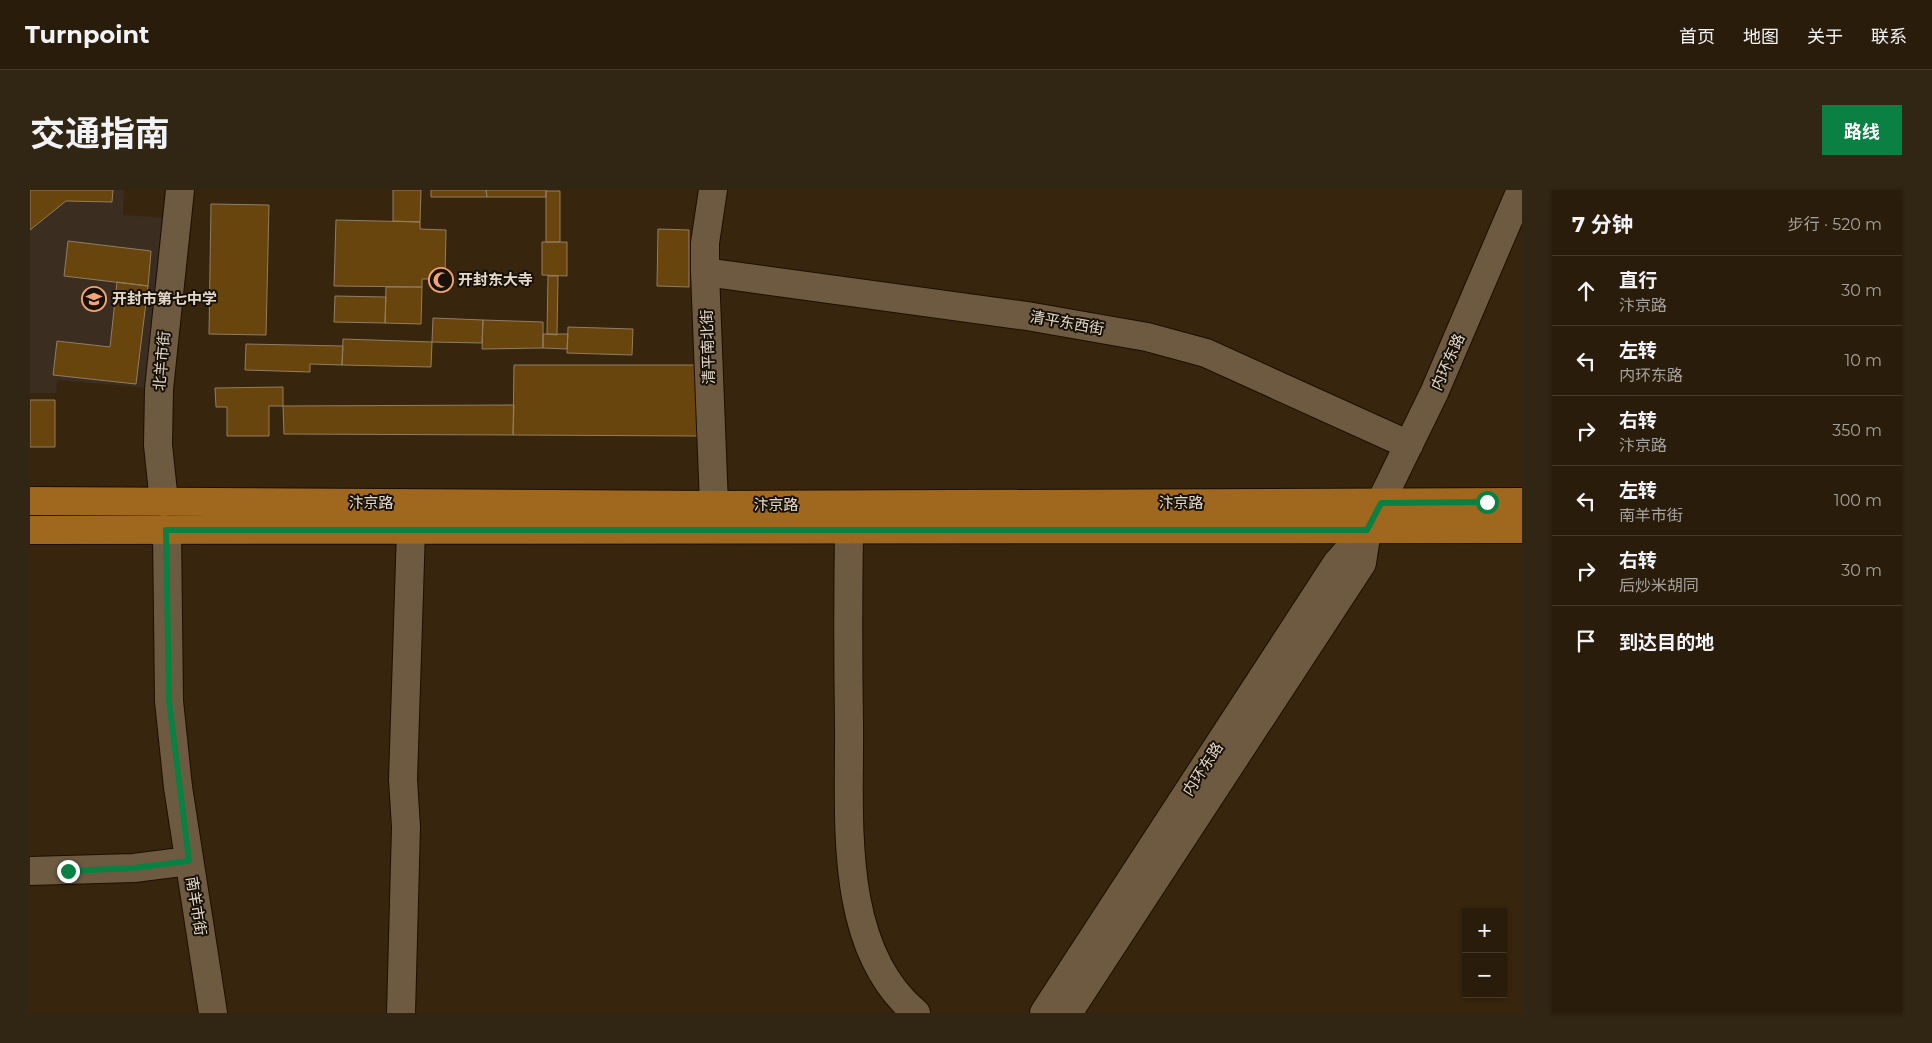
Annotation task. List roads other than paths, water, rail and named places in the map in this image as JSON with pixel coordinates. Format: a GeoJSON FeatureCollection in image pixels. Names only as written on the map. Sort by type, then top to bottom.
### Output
{"type":"FeatureCollection","features":[{"type":"Feature","properties":{"kind":"main road","name":"汴京路"},"geometry":{"type":"LineString","coordinates":[[30,501],[714,505],[1522,502]]}},
{"type":"Feature","properties":{"kind":"main road","name":"汴京路"},"geometry":{"type":"LineString","coordinates":[[30,530],[849,531],[1522,529]]}},
{"type":"Feature","properties":{"kind":"street","name":"北羊市街"},"geometry":{"type":"LineString","coordinates":[[164,502],[158,445],[159,389],[180,190]]}},
{"type":"Feature","properties":{"kind":"street","name":"清平南北街"},"geometry":{"type":"LineString","coordinates":[[713,190],[705,243],[705,272],[714,505]]}},
{"type":"Feature","properties":{"kind":"street","name":"内环东路"},"geometry":{"type":"LineString","coordinates":[[1044,1013],[1337,563],[1367,530],[1434,393],[1521,190]]}},
{"type":"Feature","properties":{"kind":"street","name":"清平东西街"},"geometry":{"type":"LineString","coordinates":[[705,272],[1027,316],[1147,337],[1206,353],[1409,444]]}},
{"type":"Feature","properties":{"kind":"street","name":"南羊市街"},"geometry":{"type":"LineString","coordinates":[[166,530],[169,701],[189,861],[212,1013]]}},
{"type":"Feature","properties":{"kind":"street"},"geometry":{"type":"LineString","coordinates":[[401,1013],[406,827],[403,780],[411,530]]}},
{"type":"Feature","properties":{"kind":"street","name":"内环东路"},"geometry":{"type":"LineString","coordinates":[[1068,1013],[1362,563],[1367,530]]}},
{"type":"Feature","properties":{"kind":"street"},"geometry":{"type":"LineString","coordinates":[[849,531],[850,838],[857,902],[870,947],[884,978],[916,1013]]}},
{"type":"Feature","properties":{"kind":"street"},"geometry":{"type":"LineString","coordinates":[[30,871],[134,868],[189,861]]}},
{"type":"Feature","properties":{"kind":"place","name":"开封东大寺"},"geometry":{"type":"Point","coordinates":[441,280]}},
{"type":"Feature","properties":{"kind":"place","name":"开封市第七中学"},"geometry":{"type":"Point","coordinates":[94,299]}}]}
